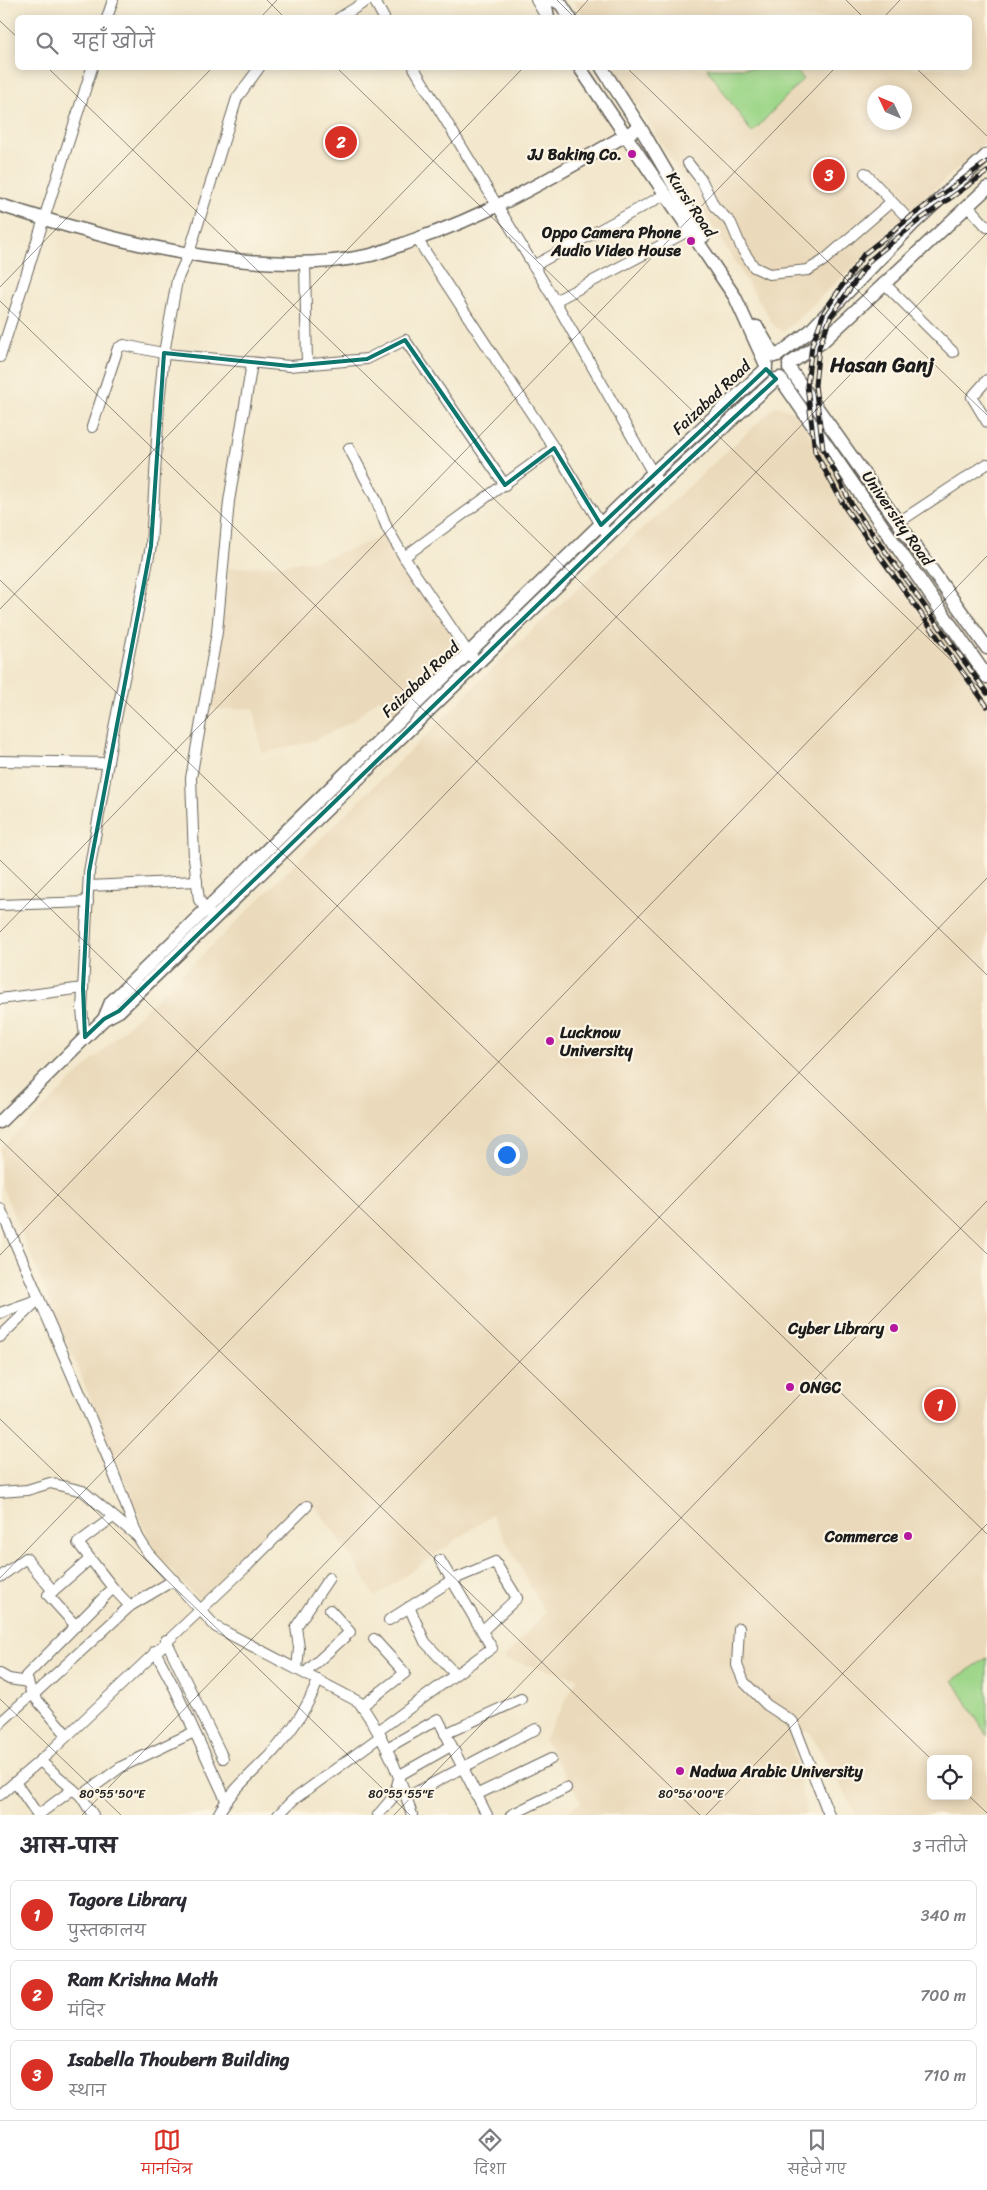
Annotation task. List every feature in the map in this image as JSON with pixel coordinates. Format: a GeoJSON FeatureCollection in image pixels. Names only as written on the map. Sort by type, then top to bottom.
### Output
{"type":"FeatureCollection","features":[{"type":"Feature","properties":{"kind":"main road"},"geometry":{"type":"LineString","coordinates":[[545,0],[547,15]]}},
{"type":"Feature","properties":{"kind":"main road"},"geometry":{"type":"LineString","coordinates":[[558,1],[568,15]]}},
{"type":"Feature","properties":{"kind":"main road","name":"Kursi Road"},"geometry":{"type":"LineString","coordinates":[[581,70],[735,297],[771,361]]}},
{"type":"Feature","properties":{"kind":"main road","name":"Kursi Road"},"geometry":{"type":"LineString","coordinates":[[603,70],[640,127],[771,361]]}},
{"type":"Feature","properties":{"kind":"main road"},"geometry":{"type":"LineString","coordinates":[[0,205],[112,238],[189,253],[269,262],[332,261],[372,254],[497,207],[640,127]]}},
{"type":"Feature","properties":{"kind":"main road","name":"Faizabad Road"},"geometry":{"type":"LineString","coordinates":[[0,1122],[104,1019],[119,1011],[210,914],[469,654],[653,473],[771,361],[810,331],[913,224],[987,155]]}},
{"type":"Feature","properties":{"kind":"main road"},"geometry":{"type":"LineString","coordinates":[[789,366],[785,358],[771,361],[770,376],[778,378],[786,375],[789,366],[822,342],[987,188]]}},
{"type":"Feature","properties":{"kind":"main road","name":"University Road"},"geometry":{"type":"LineString","coordinates":[[789,366],[987,648]]}},
{"type":"Feature","properties":{"kind":"main road","name":"Faizabad Road"},"geometry":{"type":"LineString","coordinates":[[210,914],[479,663],[660,486],[778,378]]}},
{"type":"Feature","properties":{"kind":"main road","name":"University Road"},"geometry":{"type":"LineString","coordinates":[[778,378],[985,668]]}},
{"type":"Feature","properties":{"kind":"street"},"geometry":{"type":"LineString","coordinates":[[108,15],[113,0]]}},
{"type":"Feature","properties":{"kind":"street"},"geometry":{"type":"LineString","coordinates":[[344,15],[368,0]]}},
{"type":"Feature","properties":{"kind":"street"},"geometry":{"type":"LineString","coordinates":[[374,0],[382,15]]}},
{"type":"Feature","properties":{"kind":"street"},"geometry":{"type":"LineString","coordinates":[[536,0],[545,15]]}},
{"type":"Feature","properties":{"kind":"street"},"geometry":{"type":"LineString","coordinates":[[0,357],[91,70]]}},
{"type":"Feature","properties":{"kind":"street"},"geometry":{"type":"LineString","coordinates":[[85,1038],[82,1010],[89,886],[108,763],[151,546],[158,403],[164,353],[177,280],[189,253],[237,98],[258,70]]}},
{"type":"Feature","properties":{"kind":"street"},"geometry":{"type":"LineString","coordinates":[[415,70],[555,301],[660,486]]}},
{"type":"Feature","properties":{"kind":"street"},"geometry":{"type":"LineString","coordinates":[[688,162],[702,181],[714,206],[731,223],[742,249],[754,267],[769,274],[808,270],[823,261],[891,202]]}},
{"type":"Feature","properties":{"kind":"street"},"geometry":{"type":"LineString","coordinates":[[865,173],[913,224]]}},
{"type":"Feature","properties":{"kind":"street"},"geometry":{"type":"LineString","coordinates":[[533,266],[666,194]]}},
{"type":"Feature","properties":{"kind":"street"},"geometry":{"type":"LineString","coordinates":[[967,206],[987,227]]}},
{"type":"Feature","properties":{"kind":"street"},"geometry":{"type":"LineString","coordinates":[[555,301],[690,230]]}},
{"type":"Feature","properties":{"kind":"street"},"geometry":{"type":"LineString","coordinates":[[416,239],[554,448],[608,536]]}},
{"type":"Feature","properties":{"kind":"street"},"geometry":{"type":"LineString","coordinates":[[305,262],[307,365]]}},
{"type":"Feature","properties":{"kind":"street"},"geometry":{"type":"LineString","coordinates":[[884,283],[953,352]]}},
{"type":"Feature","properties":{"kind":"street"},"geometry":{"type":"LineString","coordinates":[[92,427],[118,348],[124,345],[164,353],[290,366],[367,359],[405,340],[505,485]]}},
{"type":"Feature","properties":{"kind":"street"},"geometry":{"type":"LineString","coordinates":[[210,914],[199,900],[191,778],[217,632],[230,501],[252,363]]}},
{"type":"Feature","properties":{"kind":"street"},"geometry":{"type":"LineString","coordinates":[[987,380],[972,396],[987,422]]}},
{"type":"Feature","properties":{"kind":"street"},"geometry":{"type":"LineString","coordinates":[[349,448],[375,497],[387,528],[404,557],[469,654],[479,663]]}},
{"type":"Feature","properties":{"kind":"street"},"geometry":{"type":"LineString","coordinates":[[404,557],[554,448]]}},
{"type":"Feature","properties":{"kind":"street"},"geometry":{"type":"LineString","coordinates":[[899,522],[987,464]]}},
{"type":"Feature","properties":{"kind":"street"},"geometry":{"type":"LineString","coordinates":[[0,761],[108,763]]}},
{"type":"Feature","properties":{"kind":"street"},"geometry":{"type":"LineString","coordinates":[[89,886],[197,881]]}},
{"type":"Feature","properties":{"kind":"street"},"geometry":{"type":"LineString","coordinates":[[0,905],[88,902]]}},
{"type":"Feature","properties":{"kind":"street"},"geometry":{"type":"LineString","coordinates":[[0,999],[83,988]]}},
{"type":"Feature","properties":{"kind":"street"},"geometry":{"type":"LineString","coordinates":[[0,1209],[115,1475],[138,1537],[148,1553],[216,1627],[359,1702],[379,1733],[400,1775],[412,1815]]}},
{"type":"Feature","properties":{"kind":"street"},"geometry":{"type":"LineString","coordinates":[[0,1313],[39,1299]]}},
{"type":"Feature","properties":{"kind":"street"},"geometry":{"type":"LineString","coordinates":[[0,1337],[39,1299]]}},
{"type":"Feature","properties":{"kind":"street"},"geometry":{"type":"LineString","coordinates":[[0,1492],[27,1490],[50,1483],[68,1486],[83,1491],[138,1537]]}},
{"type":"Feature","properties":{"kind":"street"},"geometry":{"type":"LineString","coordinates":[[0,1795],[67,1736],[166,1640],[248,1565],[307,1506]]}},
{"type":"Feature","properties":{"kind":"street"},"geometry":{"type":"LineString","coordinates":[[113,1518],[78,1544],[130,1606]]}},
{"type":"Feature","properties":{"kind":"street"},"geometry":{"type":"LineString","coordinates":[[0,1577],[26,1558],[53,1590]]}},
{"type":"Feature","properties":{"kind":"street"},"geometry":{"type":"LineString","coordinates":[[76,1626],[48,1595],[90,1559]]}},
{"type":"Feature","properties":{"kind":"street"},"geometry":{"type":"LineString","coordinates":[[278,1815],[293,1800],[455,1674],[492,1648],[440,1560]]}},
{"type":"Feature","properties":{"kind":"street"},"geometry":{"type":"LineString","coordinates":[[388,1620],[452,1580],[495,1562],[517,1598],[482,1631]]}},
{"type":"Feature","properties":{"kind":"street"},"geometry":{"type":"LineString","coordinates":[[301,1671],[296,1627],[329,1578]]}},
{"type":"Feature","properties":{"kind":"street"},"geometry":{"type":"LineString","coordinates":[[0,1723],[130,1606],[174,1580]]}},
{"type":"Feature","properties":{"kind":"street"},"geometry":{"type":"LineString","coordinates":[[67,1736],[32,1695],[26,1676],[113,1588]]}},
{"type":"Feature","properties":{"kind":"street"},"geometry":{"type":"LineString","coordinates":[[409,1607],[425,1642],[455,1674]]}},
{"type":"Feature","properties":{"kind":"street"},"geometry":{"type":"LineString","coordinates":[[301,1671],[350,1632],[330,1610]]}},
{"type":"Feature","properties":{"kind":"street"},"geometry":{"type":"LineString","coordinates":[[739,1628],[738,1664],[744,1682],[767,1705],[793,1722],[829,1815]]}},
{"type":"Feature","properties":{"kind":"street"},"geometry":{"type":"LineString","coordinates":[[362,1706],[405,1673],[374,1639]]}},
{"type":"Feature","properties":{"kind":"street"},"geometry":{"type":"LineString","coordinates":[[166,1640],[223,1758]]}},
{"type":"Feature","properties":{"kind":"street"},"geometry":{"type":"LineString","coordinates":[[155,1651],[226,1800]]}},
{"type":"Feature","properties":{"kind":"street"},"geometry":{"type":"LineString","coordinates":[[0,1674],[9,1679],[28,1682]]}},
{"type":"Feature","properties":{"kind":"street"},"geometry":{"type":"LineString","coordinates":[[218,1815],[226,1800],[272,1752],[308,1705],[318,1680]]}},
{"type":"Feature","properties":{"kind":"street"},"geometry":{"type":"LineString","coordinates":[[445,1734],[522,1699]]}},
{"type":"Feature","properties":{"kind":"street"},"geometry":{"type":"LineString","coordinates":[[387,1748],[438,1720],[487,1815]]}},
{"type":"Feature","properties":{"kind":"street"},"geometry":{"type":"LineString","coordinates":[[407,1797],[536,1729]]}},
{"type":"Feature","properties":{"kind":"street"},"geometry":{"type":"LineString","coordinates":[[15,1782],[38,1815],[121,1767],[194,1732]]}},
{"type":"Feature","properties":{"kind":"street"},"geometry":{"type":"LineString","coordinates":[[378,1815],[394,1796],[400,1775],[451,1746]]}},
{"type":"Feature","properties":{"kind":"street"},"geometry":{"type":"LineString","coordinates":[[476,1795],[551,1759]]}},
{"type":"Feature","properties":{"kind":"street"},"geometry":{"type":"LineString","coordinates":[[40,1761],[77,1792],[94,1815]]}},
{"type":"Feature","properties":{"kind":"street"},"geometry":{"type":"LineString","coordinates":[[511,1815],[566,1788]]}},
{"type":"Feature","properties":{"kind":"highlighted area"},"geometry":{"type":"Polygon","coordinates":[[[405,340],[505,485],[554,448],[601,525],[766,369],[776,379],[660,486],[119,1011],[104,1019],[85,1037],[83,988],[89,872],[151,546],[164,353],[290,366],[367,359],[405,340]]]}},
{"type":"Feature","properties":{"kind":"shaded area"},"geometry":{"type":"Polygon","coordinates":[[[573,0],[987,0],[987,140],[784,332],[775,327],[615,70],[972,70],[972,15],[582,15],[573,0]]]}},
{"type":"Feature","properties":{"kind":"shaded area","name":"Lucknow University"},"geometry":{"type":"Polygon","coordinates":[[[776,406],[795,412],[987,701],[987,1815],[857,1815],[810,1733],[787,1721],[807,1815],[562,1815],[581,1802],[544,1739],[578,1678],[503,1659],[545,1613],[492,1515],[375,1597],[351,1556],[309,1498],[202,1603],[155,1553],[0,1182],[0,1149],[225,933],[525,637],[776,406]]]}},
{"type":"Feature","properties":{"kind":"shaded area"},"geometry":{"type":"Polygon","coordinates":[[[384,534],[463,651],[394,714],[379,698],[354,720],[314,741],[262,753],[254,708],[209,710],[229,568],[288,564],[325,558],[369,542],[384,534]]]}},
{"type":"Feature","properties":{"kind":"green space"},"geometry":{"type":"Polygon","coordinates":[[[708,70],[796,70],[803,79],[752,133],[708,70]]]}},
{"type":"Feature","properties":{"kind":"green space"},"geometry":{"type":"Polygon","coordinates":[[[987,1658],[987,1736],[953,1680],[987,1658]]]}},
{"type":"Feature","properties":{"kind":"railway"},"geometry":{"type":"LineString","coordinates":[[987,162],[913,215],[864,254],[824,312],[812,345],[807,385],[815,452],[846,509],[987,706]]}},
{"type":"Feature","properties":{"kind":"railway"},"geometry":{"type":"LineString","coordinates":[[987,172],[918,221],[870,260],[831,316],[819,347],[815,385],[823,449],[852,505],[987,693]]}},
{"type":"Feature","properties":{"kind":"place","name":"Ram Krishna Math"},"geometry":{"type":"Point","coordinates":[341,142]}},
{"type":"Feature","properties":{"kind":"place","name":"JJ Baking Co."},"geometry":{"type":"Point","coordinates":[632,154]}},
{"type":"Feature","properties":{"kind":"place","name":"Isabella Thoubern Building"},"geometry":{"type":"Point","coordinates":[829,175]}},
{"type":"Feature","properties":{"kind":"place","name":"Oppo Camera Phone Audio Video House"},"geometry":{"type":"Point","coordinates":[691,241]}},
{"type":"Feature","properties":{"kind":"place","name":"Lucknow University"},"geometry":{"type":"Point","coordinates":[550,1041]}},
{"type":"Feature","properties":{"kind":"place","name":"Cyber Library"},"geometry":{"type":"Point","coordinates":[894,1328]}},
{"type":"Feature","properties":{"kind":"place","name":"ONGC"},"geometry":{"type":"Point","coordinates":[790,1387]}},
{"type":"Feature","properties":{"kind":"place","name":"Tagore Library"},"geometry":{"type":"Point","coordinates":[940,1405]}},
{"type":"Feature","properties":{"kind":"place","name":"Commerce"},"geometry":{"type":"Point","coordinates":[908,1536]}},
{"type":"Feature","properties":{"kind":"place","name":"Nadwa Arabic University"},"geometry":{"type":"Point","coordinates":[680,1771]}},
{"type":"Feature","properties":{"kind":"district","name":"Hasan Ganj"},"geometry":{"type":"Point","coordinates":[882,365]}}]}
